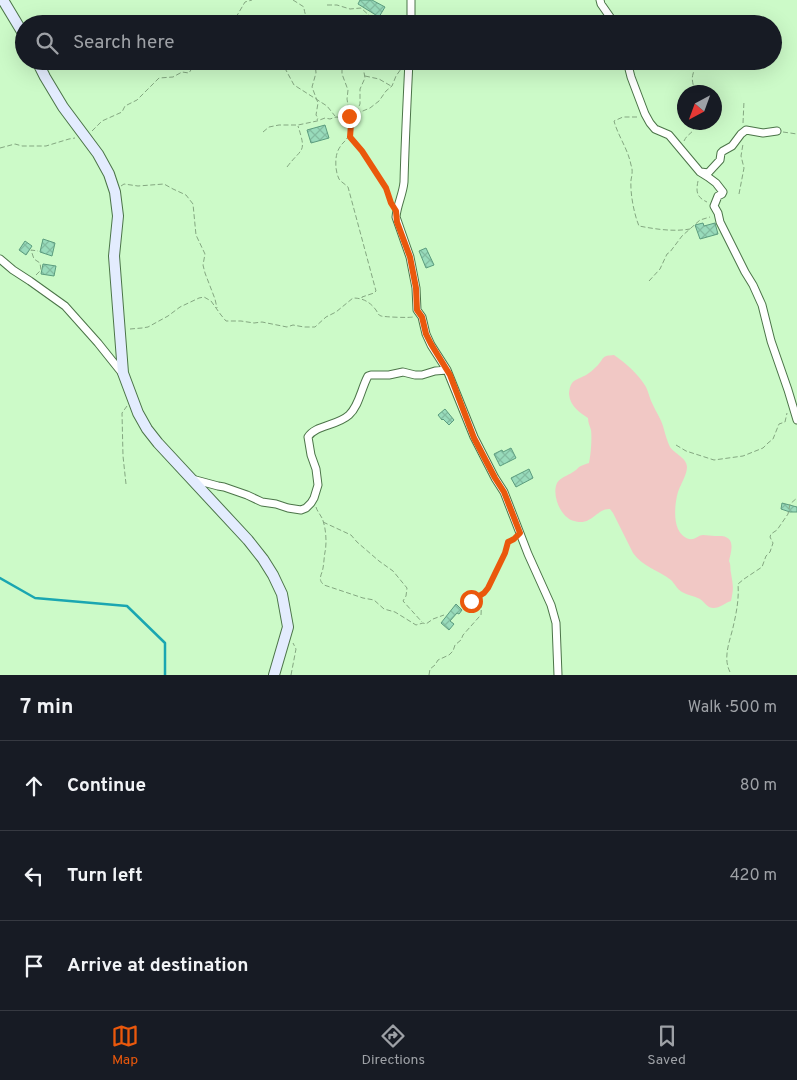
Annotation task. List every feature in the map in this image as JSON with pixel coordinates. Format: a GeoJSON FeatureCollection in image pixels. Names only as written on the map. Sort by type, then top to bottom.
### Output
{"type":"FeatureCollection","features":[{"type":"Feature","properties":{"kind":"main road"},"geometry":{"type":"LineString","coordinates":[[3,0],[15,20]]}},
{"type":"Feature","properties":{"kind":"main road"},"geometry":{"type":"LineString","coordinates":[[42,70],[64,107],[98,154],[109,174],[114,190],[118,216],[114,256],[123,373],[138,413],[158,443],[263,558],[282,594],[288,627],[274,675]]}},
{"type":"Feature","properties":{"kind":"street"},"geometry":{"type":"LineString","coordinates":[[411,15],[412,0]]}},
{"type":"Feature","properties":{"kind":"street"},"geometry":{"type":"LineString","coordinates":[[600,0],[608,15]]}},
{"type":"Feature","properties":{"kind":"street"},"geometry":{"type":"LineString","coordinates":[[409,70],[404,181],[396,211],[397,222],[410,257],[416,288],[417,310],[422,317],[426,334],[447,370],[474,438],[504,492],[528,554],[548,597],[556,623],[558,675]]}},
{"type":"Feature","properties":{"kind":"street"},"geometry":{"type":"LineString","coordinates":[[629,70],[650,123],[655,129],[669,135],[700,172],[708,176],[723,192],[718,196],[714,206],[720,222],[762,305],[771,341],[797,420]]}},
{"type":"Feature","properties":{"kind":"street"},"geometry":{"type":"LineString","coordinates":[[700,172],[708,173],[720,160],[723,151],[732,146],[746,130],[763,133],[777,131]]}},
{"type":"Feature","properties":{"kind":"street"},"geometry":{"type":"LineString","coordinates":[[0,259],[65,306],[123,373]]}},
{"type":"Feature","properties":{"kind":"street"},"geometry":{"type":"LineString","coordinates":[[192,479],[224,487],[262,502],[294,510],[306,508],[314,498],[318,485],[308,437],[311,432],[338,423],[349,415],[355,407],[368,376],[403,372],[422,375],[447,370]]}},
{"type":"Feature","properties":{"kind":"path"},"geometry":{"type":"LineString","coordinates":[[237,15],[245,2],[252,0]]}},
{"type":"Feature","properties":{"kind":"path"},"geometry":{"type":"LineString","coordinates":[[293,0],[304,7],[305,15]]}},
{"type":"Feature","properties":{"kind":"path"},"geometry":{"type":"LineString","coordinates":[[327,6],[350,9],[362,8],[367,13]]}},
{"type":"Feature","properties":{"kind":"path"},"geometry":{"type":"LineString","coordinates":[[0,148],[15,144],[22,146],[46,146],[78,138],[82,131],[94,130],[102,121],[122,112],[125,106],[136,100],[160,78],[174,77],[182,72],[189,73],[191,70]]}},
{"type":"Feature","properties":{"kind":"path"},"geometry":{"type":"LineString","coordinates":[[286,70],[294,85],[327,106],[336,117]]}},
{"type":"Feature","properties":{"kind":"path"},"geometry":{"type":"LineString","coordinates":[[316,70],[312,86],[318,103],[316,109],[317,121]]}},
{"type":"Feature","properties":{"kind":"path"},"geometry":{"type":"LineString","coordinates":[[342,70],[348,90],[347,103],[351,124],[350,137],[338,150],[336,165],[340,180],[348,187],[376,291],[362,296],[361,299]]}},
{"type":"Feature","properties":{"kind":"path"},"geometry":{"type":"LineString","coordinates":[[356,114],[360,104],[360,89],[365,78],[364,70]]}},
{"type":"Feature","properties":{"kind":"path"},"geometry":{"type":"LineString","coordinates":[[262,132],[270,127],[279,125],[298,125],[325,118],[350,118],[365,111],[382,98],[392,86],[401,70]]}},
{"type":"Feature","properties":{"kind":"path"},"geometry":{"type":"LineString","coordinates":[[693,85],[695,70]]}},
{"type":"Feature","properties":{"kind":"path"},"geometry":{"type":"LineString","coordinates":[[365,76],[379,79],[392,86]]}},
{"type":"Feature","properties":{"kind":"path"},"geometry":{"type":"LineString","coordinates":[[739,194],[744,168],[741,156],[744,137],[744,101]]}},
{"type":"Feature","properties":{"kind":"path"},"geometry":{"type":"LineString","coordinates":[[645,114],[636,118],[623,117],[614,121],[631,164],[631,181],[636,219],[639,226],[646,228],[690,229]]}},
{"type":"Feature","properties":{"kind":"path"},"geometry":{"type":"LineString","coordinates":[[287,168],[302,151],[303,141],[298,125]]}},
{"type":"Feature","properties":{"kind":"path"},"geometry":{"type":"LineString","coordinates":[[683,151],[684,140],[695,130]]}},
{"type":"Feature","properties":{"kind":"path"},"geometry":{"type":"LineString","coordinates":[[777,131],[797,134]]}},
{"type":"Feature","properties":{"kind":"path"},"geometry":{"type":"LineString","coordinates":[[350,137],[362,151],[386,188],[396,211]]}},
{"type":"Feature","properties":{"kind":"path"},"geometry":{"type":"LineString","coordinates":[[700,172],[697,192],[700,198],[715,204]]}},
{"type":"Feature","properties":{"kind":"path"},"geometry":{"type":"LineString","coordinates":[[114,190],[124,184],[138,186],[164,184],[186,194],[193,204],[196,235],[205,254],[203,265],[217,308]]}},
{"type":"Feature","properties":{"kind":"path"},"geometry":{"type":"LineString","coordinates":[[649,281],[660,269],[667,254],[680,238],[700,220],[718,213]]}},
{"type":"Feature","properties":{"kind":"path"},"geometry":{"type":"LineString","coordinates":[[30,280],[41,270],[40,263],[34,259],[31,250],[38,251]]}},
{"type":"Feature","properties":{"kind":"path"},"geometry":{"type":"LineString","coordinates":[[120,334],[130,329],[150,325],[168,316],[177,308],[201,297],[209,299],[226,321],[314,327],[353,298],[372,304],[381,316],[422,317]]}},
{"type":"Feature","properties":{"kind":"path"},"geometry":{"type":"LineString","coordinates":[[126,484],[122,412],[132,397]]}},
{"type":"Feature","properties":{"kind":"path"},"geometry":{"type":"LineString","coordinates":[[676,445],[686,451],[714,460],[744,456],[763,448],[773,439],[779,424],[786,422],[787,412],[793,408]]}},
{"type":"Feature","properties":{"kind":"path"},"geometry":{"type":"LineString","coordinates":[[730,672],[727,666],[727,647],[734,624],[739,592],[738,584],[762,567],[773,543],[770,537],[771,534],[778,528],[788,514],[790,504],[797,498]]}},
{"type":"Feature","properties":{"kind":"path"},"geometry":{"type":"LineString","coordinates":[[311,502],[323,521],[326,535],[324,538],[326,543],[320,582],[326,587],[374,600],[384,608],[416,625],[426,624],[444,615]]}},
{"type":"Feature","properties":{"kind":"path"},"geometry":{"type":"LineString","coordinates":[[323,521],[351,535],[379,561],[393,571],[407,588],[406,596],[403,600],[423,623]]}},
{"type":"Feature","properties":{"kind":"path"},"geometry":{"type":"LineString","coordinates":[[465,608],[471,601],[484,593],[492,583],[508,542],[520,533]]}},
{"type":"Feature","properties":{"kind":"path"},"geometry":{"type":"LineString","coordinates":[[429,675],[430,669],[438,660],[449,655],[455,645],[461,640],[462,635],[479,617],[482,594]]}},
{"type":"Feature","properties":{"kind":"path"},"geometry":{"type":"LineString","coordinates":[[284,641],[293,643],[296,649],[291,675]]}},
{"type":"Feature","properties":{"kind":"shaded area"},"geometry":{"type":"Polygon","coordinates":[[[614,355],[632,369],[646,387],[670,447],[686,464],[686,472],[677,495],[675,507],[676,525],[679,531],[688,539],[693,539],[700,535],[722,536],[731,542],[729,561],[733,584],[732,596],[731,601],[720,606],[715,608],[709,607],[700,599],[682,592],[671,580],[641,562],[633,553],[610,509],[602,511],[584,522],[579,522],[569,519],[559,507],[555,492],[557,483],[579,467],[589,463],[591,451],[591,430],[588,418],[578,411],[571,402],[570,387],[574,381],[593,370],[604,357],[614,355]]]}},
{"type":"Feature","properties":{"kind":"building"},"geometry":{"type":"Polygon","coordinates":[[[360,0],[372,0],[385,7],[380,15],[376,15],[358,4],[360,0]]]}},
{"type":"Feature","properties":{"kind":"building"},"geometry":{"type":"Polygon","coordinates":[[[325,125],[329,138],[311,143],[307,130],[325,125]]]}},
{"type":"Feature","properties":{"kind":"building"},"geometry":{"type":"Polygon","coordinates":[[[703,223],[704,226],[715,223],[718,234],[700,239],[695,225],[703,223]]]}},
{"type":"Feature","properties":{"kind":"building"},"geometry":{"type":"Polygon","coordinates":[[[43,239],[55,243],[52,256],[40,252],[43,239]]]}},
{"type":"Feature","properties":{"kind":"building"},"geometry":{"type":"Polygon","coordinates":[[[25,241],[32,246],[26,255],[19,250],[25,241]]]}},
{"type":"Feature","properties":{"kind":"building"},"geometry":{"type":"Polygon","coordinates":[[[426,248],[434,265],[426,268],[419,251],[426,248]]]}},
{"type":"Feature","properties":{"kind":"building"},"geometry":{"type":"Polygon","coordinates":[[[43,264],[56,266],[54,276],[41,274],[43,264]]]}},
{"type":"Feature","properties":{"kind":"building"},"geometry":{"type":"Polygon","coordinates":[[[445,409],[454,420],[449,425],[438,415],[445,409]]]}},
{"type":"Feature","properties":{"kind":"building"},"geometry":{"type":"Polygon","coordinates":[[[511,448],[516,458],[500,466],[494,454],[511,448]]]}},
{"type":"Feature","properties":{"kind":"building"},"geometry":{"type":"Polygon","coordinates":[[[529,469],[533,478],[516,487],[511,478],[529,469]]]}},
{"type":"Feature","properties":{"kind":"building"},"geometry":{"type":"Polygon","coordinates":[[[782,503],[797,507],[797,512],[781,509],[782,503]]]}},
{"type":"Feature","properties":{"kind":"building"},"geometry":{"type":"Polygon","coordinates":[[[456,604],[462,610],[450,621],[454,624],[449,630],[441,623],[456,604]]]}},
{"type":"Feature","properties":{"kind":"waterway"},"geometry":{"type":"LineString","coordinates":[[0,578],[35,598],[127,606],[165,643],[165,675]]}},
{"type":"Feature","properties":{"kind":"route"},"geometry":{"type":"LineString","coordinates":[[349,116],[351,124],[350,137],[362,151],[386,188],[396,211],[397,222],[410,257],[416,288],[417,310],[422,317],[426,334],[450,375],[474,438],[504,492],[520,533],[508,542],[495,578],[488,588],[484,593],[471,601]]}}]}
